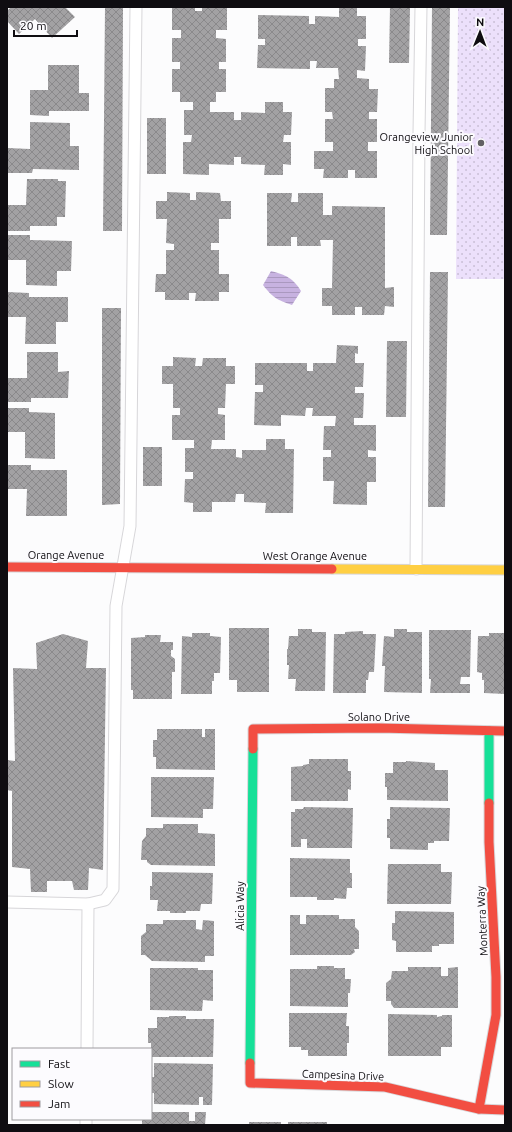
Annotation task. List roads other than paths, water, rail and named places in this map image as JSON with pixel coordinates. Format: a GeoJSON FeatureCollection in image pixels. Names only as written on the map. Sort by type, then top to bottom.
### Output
{"type":"FeatureCollection","features":[{"type":"Feature","properties":{"kind":"street","name":"Orange Avenue"},"geometry":{"type":"LineString","coordinates":[[7,567],[124,567]]}},
{"type":"Feature","properties":{"kind":"street","name":"West Orange Avenue"},"geometry":{"type":"LineString","coordinates":[[124,567],[505,570]]}},
{"type":"Feature","properties":{"kind":"street","name":"Solano Drive"},"geometry":{"type":"LineString","coordinates":[[253,729],[379,728],[505,731]]}},
{"type":"Feature","properties":{"kind":"street","name":"Alicia Way"},"geometry":{"type":"LineString","coordinates":[[250,1083],[253,729]]}},
{"type":"Feature","properties":{"kind":"street","name":"Monterra Way"},"geometry":{"type":"LineString","coordinates":[[479,1109],[496,1015],[496,977],[489,842],[489,731]]}},
{"type":"Feature","properties":{"kind":"street","name":"Campesina Drive"},"geometry":{"type":"LineString","coordinates":[[250,1083],[385,1088],[479,1109],[505,1110]]}},
{"type":"Feature","properties":{"kind":"lane"},"geometry":{"type":"LineString","coordinates":[[7,902],[88,904],[104,900],[113,889],[116,606],[130,526],[136,7]]}},
{"type":"Feature","properties":{"kind":"lane"},"geometry":{"type":"LineString","coordinates":[[416,569],[421,7]]}},
{"type":"Feature","properties":{"kind":"lane"},"geometry":{"type":"LineString","coordinates":[[87,1048],[88,904]]}},
{"type":"Feature","properties":{"kind":"place","name":"Orangeview Junior High School"},"geometry":{"type":"Point","coordinates":[481,143]}}]}
